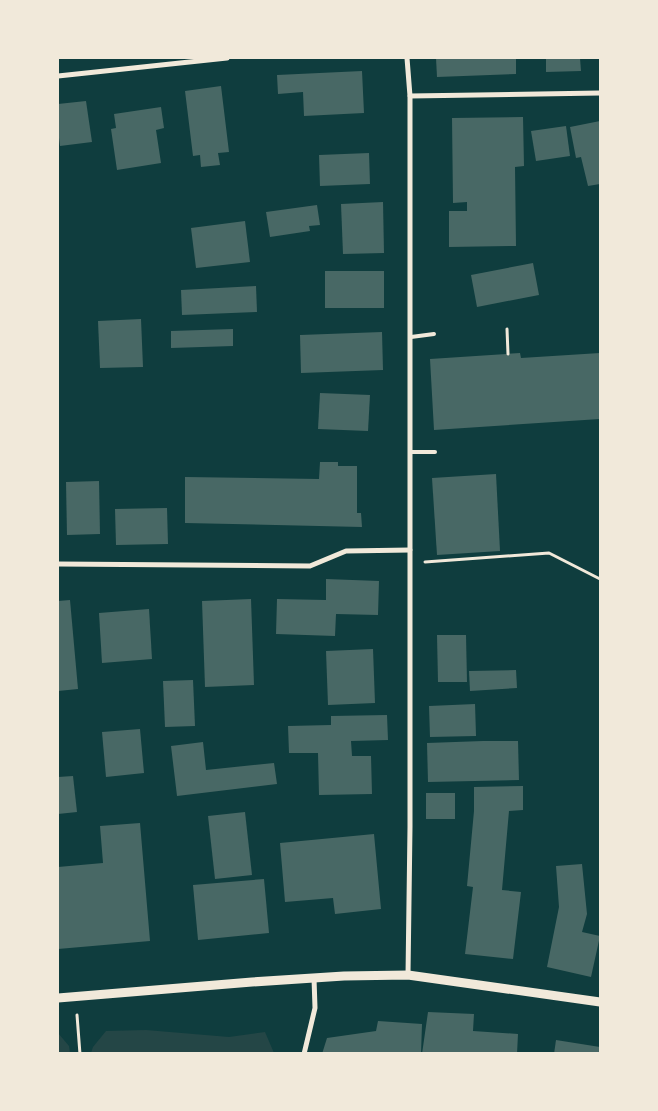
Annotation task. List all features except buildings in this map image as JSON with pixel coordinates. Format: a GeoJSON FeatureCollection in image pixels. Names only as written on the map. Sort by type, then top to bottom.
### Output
{"type":"FeatureCollection","features":[{"type":"Feature","properties":{"kind":"street"},"geometry":{"type":"LineString","coordinates":[[58,76],[227,58]]}},
{"type":"Feature","properties":{"kind":"street"},"geometry":{"type":"LineString","coordinates":[[407,58],[410,96],[411,336],[408,975]]}},
{"type":"Feature","properties":{"kind":"street"},"geometry":{"type":"LineString","coordinates":[[410,96],[600,92]]}},
{"type":"Feature","properties":{"kind":"street"},"geometry":{"type":"LineString","coordinates":[[58,564],[310,566],[346,551],[410,550]]}},
{"type":"Feature","properties":{"kind":"street"},"geometry":{"type":"LineString","coordinates":[[58,998],[314,978],[408,975],[600,1002]]}},
{"type":"Feature","properties":{"kind":"street"},"geometry":{"type":"LineString","coordinates":[[304,1054],[315,1008],[314,978]]}},
{"type":"Feature","properties":{"kind":"lane"},"geometry":{"type":"LineString","coordinates":[[411,336],[434,334]]}},
{"type":"Feature","properties":{"kind":"lane"},"geometry":{"type":"LineString","coordinates":[[409,452],[435,452]]}},
{"type":"Feature","properties":{"kind":"path"},"geometry":{"type":"LineString","coordinates":[[507,329],[508,354]]}},
{"type":"Feature","properties":{"kind":"path"},"geometry":{"type":"LineString","coordinates":[[410,563],[549,553],[600,579]]}},
{"type":"Feature","properties":{"kind":"path"},"geometry":{"type":"LineString","coordinates":[[76,996],[80,1054]]}},
{"type":"Feature","properties":{"kind":"shaded area"},"geometry":{"type":"Polygon","coordinates":[[[146,1030],[229,1037],[265,1032],[274,1053],[91,1053],[93,1047],[106,1031],[146,1030]]]}},
{"type":"Feature","properties":{"kind":"shaded area"},"geometry":{"type":"Polygon","coordinates":[[[58,1033],[69,1046],[70,1053],[58,1053],[58,1033]]]}}]}
